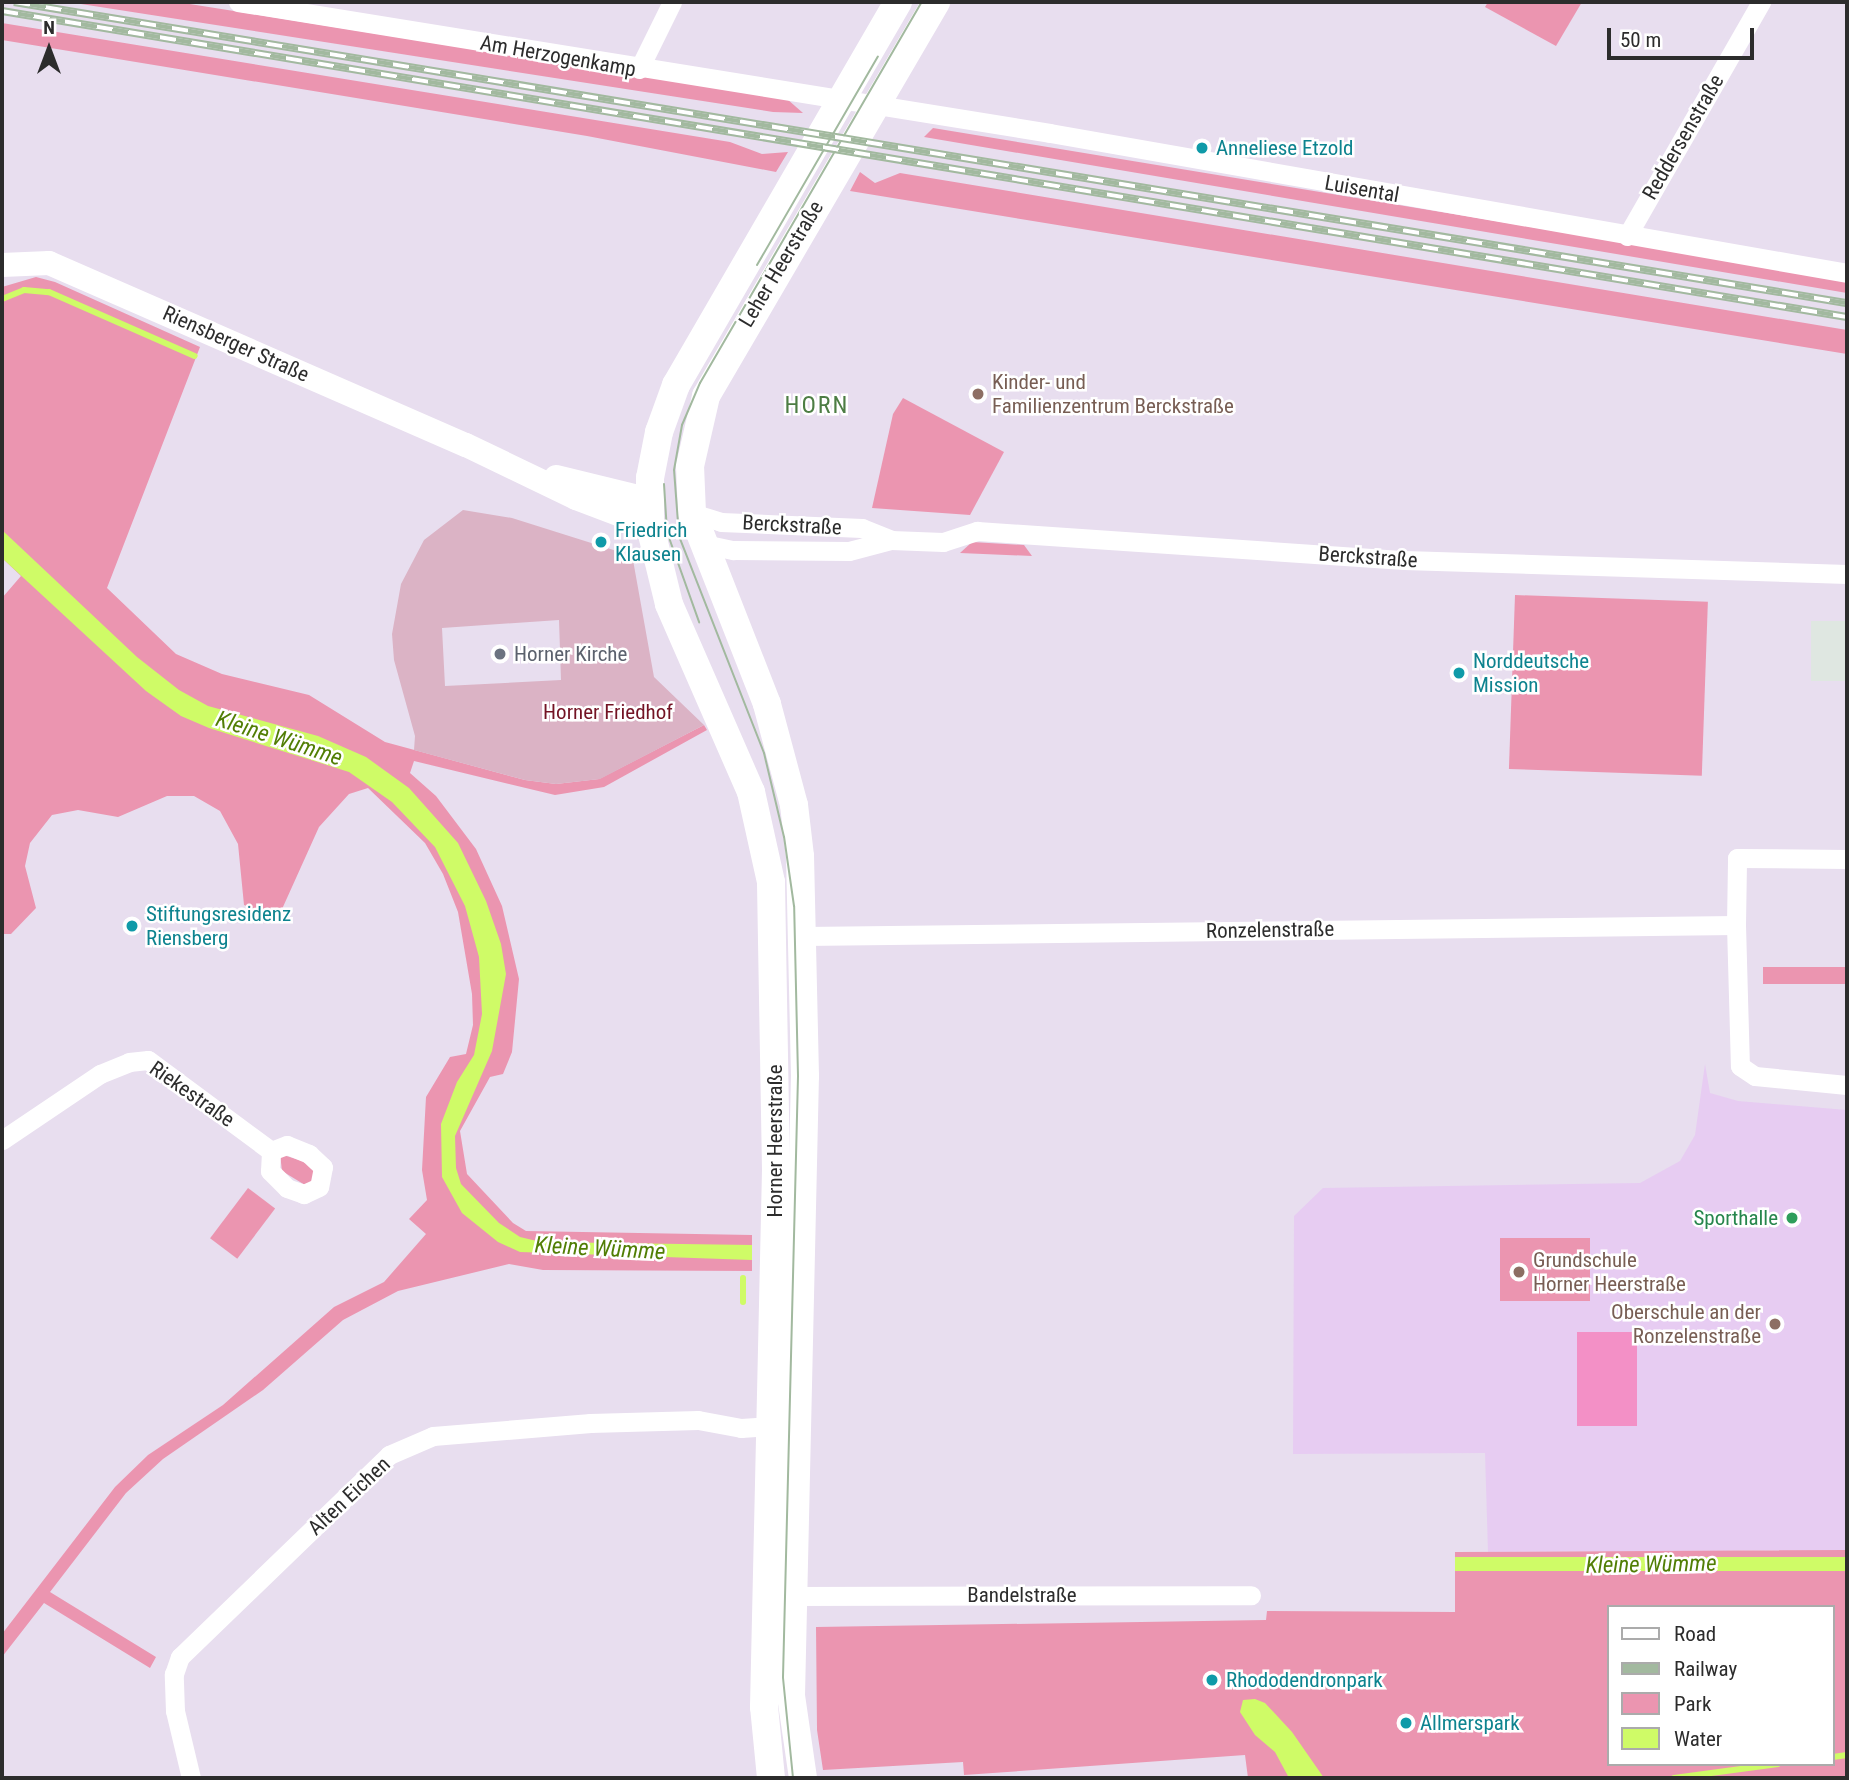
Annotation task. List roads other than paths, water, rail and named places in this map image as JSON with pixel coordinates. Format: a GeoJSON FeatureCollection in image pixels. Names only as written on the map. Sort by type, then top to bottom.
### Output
{"type":"FeatureCollection","features":[{"type":"Feature","properties":{"kind":"main road","name":"Leher Heerstraße"},"geometry":{"type":"LineString","coordinates":[[650,513],[659,432],[676,385],[898,2]]}},
{"type":"Feature","properties":{"kind":"main road","name":"Leher Heerstraße"},"geometry":{"type":"LineString","coordinates":[[704,544],[692,513],[690,466],[706,396],[936,2]]}},
{"type":"Feature","properties":{"kind":"main road"},"geometry":{"type":"LineString","coordinates":[[650,513],[692,513]]}},
{"type":"Feature","properties":{"kind":"main road"},"geometry":{"type":"LineString","coordinates":[[650,513],[704,544]]}},
{"type":"Feature","properties":{"kind":"main road","name":"Horner Heerstraße"},"geometry":{"type":"LineString","coordinates":[[650,513],[669,604],[751,792],[772,883],[776,1170],[764,1776]]}},
{"type":"Feature","properties":{"kind":"main road","name":"Horner Heerstraße"},"geometry":{"type":"LineString","coordinates":[[704,544],[779,742],[794,805],[804,936],[791,1696],[803,1778]]}},
{"type":"Feature","properties":{"kind":"street","name":"Am Herzogenkamp"},"geometry":{"type":"LineString","coordinates":[[238,2],[639,69],[878,105]]}},
{"type":"Feature","properties":{"kind":"street"},"geometry":{"type":"LineString","coordinates":[[639,69],[672,2]]}},
{"type":"Feature","properties":{"kind":"street","name":"Reddersenstraße"},"geometry":{"type":"LineString","coordinates":[[1627,236],[1761,2]]}},
{"type":"Feature","properties":{"kind":"street","name":"Luisental"},"geometry":{"type":"LineString","coordinates":[[878,105],[1847,273]]}},
{"type":"Feature","properties":{"kind":"street","name":"Riensberger Straße"},"geometry":{"type":"LineString","coordinates":[[2,265],[50,263],[466,445],[576,498],[650,513]]}},
{"type":"Feature","properties":{"kind":"street","name":"Berckstraße"},"geometry":{"type":"LineString","coordinates":[[692,513],[721,522],[862,528],[891,540]]}},
{"type":"Feature","properties":{"kind":"street","name":"Berckstraße"},"geometry":{"type":"LineString","coordinates":[[704,544],[733,550],[849,551],[891,540],[943,542],[977,531],[1404,560],[1847,574]]}},
{"type":"Feature","properties":{"kind":"street"},"geometry":{"type":"LineString","coordinates":[[1847,859],[1737,858],[1736,925],[1740,1066],[1755,1076],[1847,1085]]}},
{"type":"Feature","properties":{"kind":"street","name":"Ronzelenstraße"},"geometry":{"type":"LineString","coordinates":[[804,936],[1736,925]]}},
{"type":"Feature","properties":{"kind":"street","name":"Riekestraße"},"geometry":{"type":"LineString","coordinates":[[2,1140],[100,1074],[129,1062],[148,1060],[271,1151]]}},
{"type":"Feature","properties":{"kind":"street","name":"Alten Eichen"},"geometry":{"type":"LineString","coordinates":[[191,1778],[175,1711],[174,1674],[180,1657],[389,1455],[433,1436],[590,1423],[698,1420],[741,1428],[769,1426]]}},
{"type":"Feature","properties":{"kind":"street","name":"Bandelstraße"},"geometry":{"type":"LineString","coordinates":[[792,1596],[1251,1595]]}},
{"type":"Feature","properties":{"kind":"water","name":"Kleine Wümme"},"geometry":{"type":"Polygon","coordinates":[[[2,530],[137,657],[179,690],[208,706],[318,736],[366,757],[409,788],[458,843],[486,901],[501,944],[506,974],[492,1051],[455,1136],[456,1168],[461,1184],[499,1223],[520,1237],[541,1242],[752,1245],[752,1260],[520,1252],[498,1242],[462,1213],[442,1177],[441,1124],[457,1082],[474,1055],[482,1014],[479,957],[465,906],[435,847],[392,802],[349,772],[209,728],[181,716],[146,691],[2,558],[2,530]]]}},
{"type":"Feature","properties":{"kind":"water","name":"Kleine Wümme"},"geometry":{"type":"Polygon","coordinates":[[[1455,1557],[1847,1557],[1847,1571],[1455,1571],[1455,1557]]]}},
{"type":"Feature","properties":{"kind":"water"},"geometry":{"type":"Polygon","coordinates":[[[1255,1699],[1265,1703],[1292,1732],[1324,1778],[1289,1778],[1275,1752],[1255,1735],[1240,1712],[1243,1700],[1255,1699]]]}},
{"type":"Feature","properties":{"kind":"waterway"},"geometry":{"type":"LineString","coordinates":[[2,299],[24,290],[49,292],[195,356]]}},
{"type":"Feature","properties":{"kind":"waterway"},"geometry":{"type":"LineString","coordinates":[[743,1278],[743,1302]]}},
{"type":"Feature","properties":{"kind":"waterway"},"geometry":{"type":"LineString","coordinates":[[1835,1757],[1847,1755]]}},
{"type":"Feature","properties":{"kind":"waterway"},"geometry":{"type":"LineString","coordinates":[[1674,1778],[1763,1766]]}},
{"type":"Feature","properties":{"kind":"tram line"},"geometry":{"type":"LineString","coordinates":[[793,1778],[783,1677],[798,1076],[794,906],[784,837],[764,753],[679,536],[674,470],[682,425],[700,383],[922,2]]}},
{"type":"Feature","properties":{"kind":"tram line"},"geometry":{"type":"LineString","coordinates":[[757,265],[878,56]]}},
{"type":"Feature","properties":{"kind":"tram line"},"geometry":{"type":"LineString","coordinates":[[664,484],[667,532],[699,622]]}},
{"type":"Feature","properties":{"kind":"railway"},"geometry":{"type":"LineString","coordinates":[[14,2],[1847,303]]}},
{"type":"Feature","properties":{"kind":"railway"},"geometry":{"type":"LineString","coordinates":[[2,11],[1847,317]]}},
{"type":"Feature","properties":{"kind":"place","name":"Anneliese Etzold"},"geometry":{"type":"Point","coordinates":[1202,148]}},
{"type":"Feature","properties":{"kind":"place","name":"Kinder- und Familienzentrum Berckstraße"},"geometry":{"type":"Point","coordinates":[978,394]}},
{"type":"Feature","properties":{"kind":"place","name":"Friedrich Klausen"},"geometry":{"type":"Point","coordinates":[601,542]}},
{"type":"Feature","properties":{"kind":"place","name":"Horner Kirche"},"geometry":{"type":"Point","coordinates":[500,654]}},
{"type":"Feature","properties":{"kind":"place","name":"Norddeutsche Mission"},"geometry":{"type":"Point","coordinates":[1459,673]}},
{"type":"Feature","properties":{"kind":"place","name":"Stiftungsresidenz Riensberg"},"geometry":{"type":"Point","coordinates":[132,926]}},
{"type":"Feature","properties":{"kind":"place","name":"Sporthalle"},"geometry":{"type":"Point","coordinates":[1792,1218]}},
{"type":"Feature","properties":{"kind":"place","name":"Grundschule Horner Heerstraße"},"geometry":{"type":"Point","coordinates":[1519,1272]}},
{"type":"Feature","properties":{"kind":"place","name":"Oberschule an der Ronzelenstraße"},"geometry":{"type":"Point","coordinates":[1775,1324]}},
{"type":"Feature","properties":{"kind":"place","name":"Rhododendronpark"},"geometry":{"type":"Point","coordinates":[1212,1680]}},
{"type":"Feature","properties":{"kind":"place","name":"Allmerspark"},"geometry":{"type":"Point","coordinates":[1406,1723]}},
{"type":"Feature","properties":{"kind":"district","name":"HORN"},"geometry":{"type":"Point","coordinates":[817,406]}},
{"type":"Feature","properties":{"kind":"park label","name":"Horner Friedhof"},"geometry":{"type":"Point","coordinates":[608,712]}}]}
